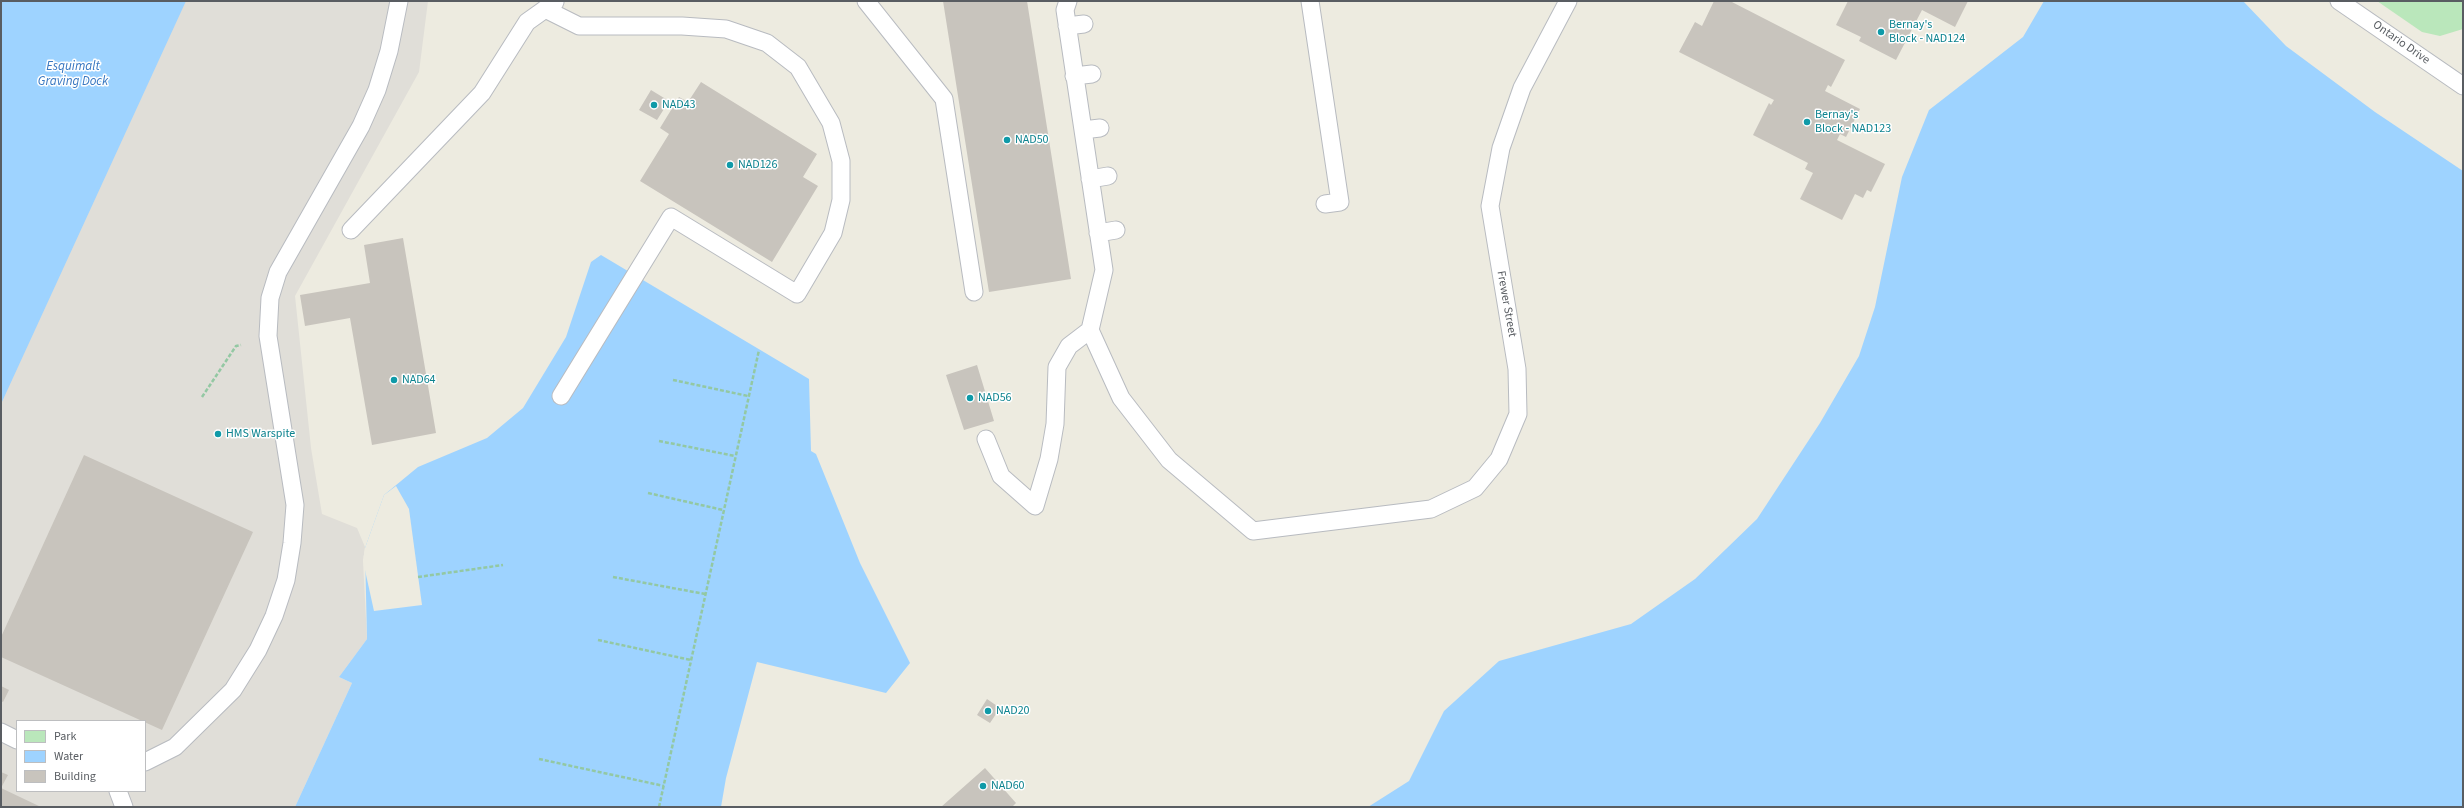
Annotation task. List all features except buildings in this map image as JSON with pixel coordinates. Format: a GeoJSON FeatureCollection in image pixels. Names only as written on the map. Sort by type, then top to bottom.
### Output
{"type":"FeatureCollection","features":[{"type":"Feature","properties":{"kind":"lane"},"geometry":{"type":"LineString","coordinates":[[146,762],[175,747],[233,690],[258,650],[274,616],[286,580],[292,543],[295,505],[268,336],[270,298],[281,266],[361,126],[377,90],[389,51],[399,1]]}},
{"type":"Feature","properties":{"kind":"lane"},"geometry":{"type":"LineString","coordinates":[[866,1],[944,99],[974,292]]}},
{"type":"Feature","properties":{"kind":"lane"},"geometry":{"type":"LineString","coordinates":[[986,439],[1001,476],[1035,506],[1049,459],[1055,424],[1057,367],[1069,346],[1090,330],[1104,270],[1067,26],[1065,10],[1068,1]]}},
{"type":"Feature","properties":{"kind":"lane"},"geometry":{"type":"LineString","coordinates":[[1310,1],[1309,44],[1324,147],[1340,202],[1325,204]]}},
{"type":"Feature","properties":{"kind":"lane","name":"Frewer Street"},"geometry":{"type":"LineString","coordinates":[[1090,330],[1121,398],[1169,460],[1253,531],[1431,509],[1475,488],[1499,459],[1518,414],[1518,369],[1490,206],[1501,148],[1522,88],[1568,1]]}},
{"type":"Feature","properties":{"kind":"lane","name":"Ontario Drive"},"geometry":{"type":"LineString","coordinates":[[2339,1],[2463,86]]}},
{"type":"Feature","properties":{"kind":"lane"},"geometry":{"type":"LineString","coordinates":[[351,230],[482,93],[527,22],[551,5],[578,26],[682,26],[719,29],[767,43],[798,68],[831,123],[841,161],[841,200],[833,233],[797,294],[671,217],[561,396]]}},
{"type":"Feature","properties":{"kind":"lane"},"geometry":{"type":"LineString","coordinates":[[1067,26],[1084,24]]}},
{"type":"Feature","properties":{"kind":"lane"},"geometry":{"type":"LineString","coordinates":[[1074,76],[1092,74]]}},
{"type":"Feature","properties":{"kind":"lane"},"geometry":{"type":"LineString","coordinates":[[1083,130],[1100,128]]}},
{"type":"Feature","properties":{"kind":"lane"},"geometry":{"type":"LineString","coordinates":[[1090,179],[1108,176]]}},
{"type":"Feature","properties":{"kind":"lane"},"geometry":{"type":"LineString","coordinates":[[1098,233],[1116,230]]}},
{"type":"Feature","properties":{"kind":"lane"},"geometry":{"type":"LineString","coordinates":[[1,732],[16,740]]}},
{"type":"Feature","properties":{"kind":"lane"},"geometry":{"type":"LineString","coordinates":[[118,792],[124,807]]}},
{"type":"Feature","properties":{"kind":"path"},"geometry":{"type":"LineString","coordinates":[[202,397],[236,346],[246,345]]}},
{"type":"Feature","properties":{"kind":"path"},"geometry":{"type":"LineString","coordinates":[[659,807],[759,350]]}},
{"type":"Feature","properties":{"kind":"path"},"geometry":{"type":"LineString","coordinates":[[672,380],[748,396]]}},
{"type":"Feature","properties":{"kind":"path"},"geometry":{"type":"LineString","coordinates":[[659,441],[735,456]]}},
{"type":"Feature","properties":{"kind":"path"},"geometry":{"type":"LineString","coordinates":[[648,493],[723,510]]}},
{"type":"Feature","properties":{"kind":"path"},"geometry":{"type":"LineString","coordinates":[[418,577],[503,565]]}},
{"type":"Feature","properties":{"kind":"path"},"geometry":{"type":"LineString","coordinates":[[613,577],[705,594]]}},
{"type":"Feature","properties":{"kind":"path"},"geometry":{"type":"LineString","coordinates":[[598,640],[690,660]]}},
{"type":"Feature","properties":{"kind":"path"},"geometry":{"type":"LineString","coordinates":[[539,760],[664,786]]}},
{"type":"Feature","properties":{"kind":"shaded area"},"geometry":{"type":"Polygon","coordinates":[[[1,1],[428,1],[419,72],[295,296],[311,448],[322,514],[357,528],[365,547],[363,561],[367,639],[339,677],[352,683],[295,807],[1,807],[1,1]]]}},
{"type":"Feature","properties":{"kind":"green space"},"geometry":{"type":"Polygon","coordinates":[[[2377,1],[2463,1],[2463,29],[2440,36],[2422,32],[2377,1]]]}},
{"type":"Feature","properties":{"kind":"water","name":"Esquimalt Graving Dock"},"geometry":{"type":"Polygon","coordinates":[[[1,1],[186,1],[1,404],[1,1]]]}},
{"type":"Feature","properties":{"kind":"water"},"geometry":{"type":"Polygon","coordinates":[[[2044,1],[2243,1],[2286,46],[2375,112],[2463,171],[2463,807],[1368,807],[1409,781],[1444,711],[1499,661],[1631,624],[1695,579],[1757,519],[1820,423],[1859,356],[1875,307],[1902,177],[1929,110],[2023,37],[2044,1]]]}},
{"type":"Feature","properties":{"kind":"water"},"geometry":{"type":"Polygon","coordinates":[[[601,255],[809,379],[811,451],[816,454],[860,563],[910,663],[886,693],[757,662],[726,778],[721,807],[295,807],[352,683],[339,677],[367,639],[365,548],[384,495],[418,467],[487,438],[523,408],[566,337],[591,262],[601,255]]]}},
{"type":"Feature","properties":{"kind":"pier"},"geometry":{"type":"Polygon","coordinates":[[[396,486],[409,509],[422,605],[374,611],[363,561],[365,548],[384,495],[396,486]]]}},
{"type":"Feature","properties":{"kind":"place","name":"Bernay's Block - NAD124"},"geometry":{"type":"Point","coordinates":[1881,32]}},
{"type":"Feature","properties":{"kind":"place","name":"NAD43"},"geometry":{"type":"Point","coordinates":[654,105]}},
{"type":"Feature","properties":{"kind":"place","name":"Bernay's Block - NAD123"},"geometry":{"type":"Point","coordinates":[1807,122]}},
{"type":"Feature","properties":{"kind":"place","name":"NAD50"},"geometry":{"type":"Point","coordinates":[1007,140]}},
{"type":"Feature","properties":{"kind":"place","name":"NAD126"},"geometry":{"type":"Point","coordinates":[730,165]}},
{"type":"Feature","properties":{"kind":"place","name":"NAD64"},"geometry":{"type":"Point","coordinates":[394,380]}},
{"type":"Feature","properties":{"kind":"place","name":"NAD56"},"geometry":{"type":"Point","coordinates":[970,398]}},
{"type":"Feature","properties":{"kind":"place","name":"HMS Warspite"},"geometry":{"type":"Point","coordinates":[218,434]}},
{"type":"Feature","properties":{"kind":"place","name":"NAD20"},"geometry":{"type":"Point","coordinates":[988,711]}},
{"type":"Feature","properties":{"kind":"place","name":"NAD60"},"geometry":{"type":"Point","coordinates":[983,786]}}]}
